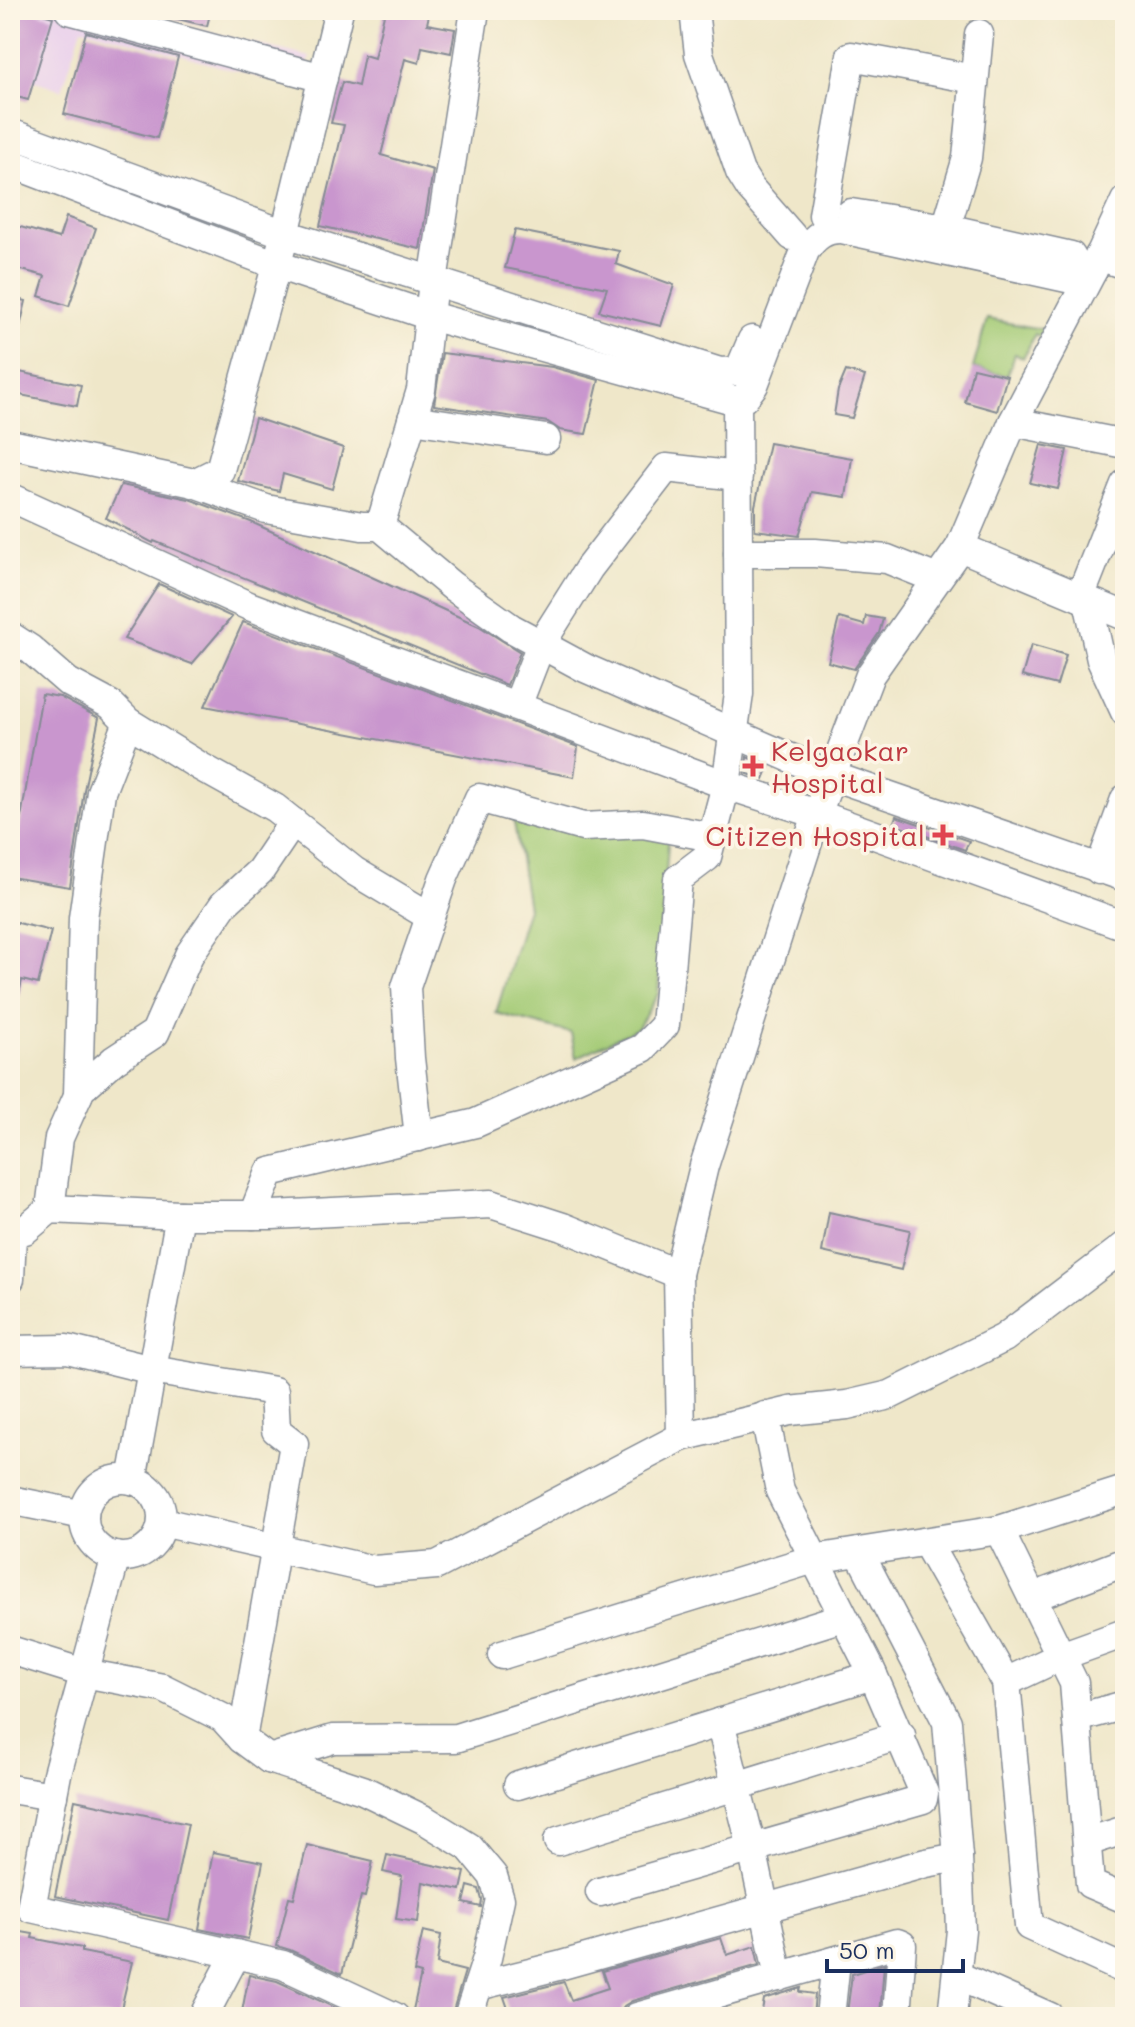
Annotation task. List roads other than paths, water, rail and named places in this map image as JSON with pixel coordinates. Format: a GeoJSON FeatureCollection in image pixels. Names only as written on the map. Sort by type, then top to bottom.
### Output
{"type":"FeatureCollection","features":[{"type":"Feature","properties":{"kind":"street"},"geometry":{"type":"LineString","coordinates":[[69,10],[323,78]]}},
{"type":"Feature","properties":{"kind":"street"},"geometry":{"type":"LineString","coordinates":[[194,483],[220,470],[277,265],[339,10]]}},
{"type":"Feature","properties":{"kind":"street"},"geometry":{"type":"LineString","coordinates":[[380,526],[421,390],[433,281],[475,10]]}},
{"type":"Feature","properties":{"kind":"street"},"geometry":{"type":"LineString","coordinates":[[694,10],[699,54],[740,172],[792,236]]}},
{"type":"Feature","properties":{"kind":"street"},"geometry":{"type":"LineString","coordinates":[[946,228],[967,158],[979,34]]}},
{"type":"Feature","properties":{"kind":"street"},"geometry":{"type":"LineString","coordinates":[[823,215],[851,56],[974,79]]}},
{"type":"Feature","properties":{"kind":"street"},"geometry":{"type":"LineString","coordinates":[[10,133],[285,234],[720,372],[733,373],[743,366],[792,236],[823,215],[853,213],[946,228],[1099,265]]}},
{"type":"Feature","properties":{"kind":"street"},"geometry":{"type":"LineString","coordinates":[[10,163],[277,265],[430,316],[737,401],[744,398],[754,385],[805,251],[826,231],[842,229],[1067,278],[1099,265]]}},
{"type":"Feature","properties":{"kind":"street"},"geometry":{"type":"LineString","coordinates":[[681,1437],[678,1274],[704,1166],[817,814],[870,675],[960,547],[1013,422],[1099,265],[1125,201]]}},
{"type":"Feature","properties":{"kind":"street"},"geometry":{"type":"LineString","coordinates":[[253,1215],[270,1172],[476,1123],[643,1048],[665,1025],[678,879],[707,857],[726,785],[739,694],[737,401]]}},
{"type":"Feature","properties":{"kind":"street"},"geometry":{"type":"LineString","coordinates":[[412,419],[546,439]]}},
{"type":"Feature","properties":{"kind":"street"},"geometry":{"type":"LineString","coordinates":[[1013,422],[1125,444]]}},
{"type":"Feature","properties":{"kind":"street"},"geometry":{"type":"LineString","coordinates":[[10,444],[194,483],[266,509],[362,526],[380,526],[452,586],[511,628],[585,668],[832,776],[965,820],[1112,874],[1125,799]]}},
{"type":"Feature","properties":{"kind":"street"},"geometry":{"type":"LineString","coordinates":[[517,706],[541,644],[589,568],[666,468],[738,476]]}},
{"type":"Feature","properties":{"kind":"street"},"geometry":{"type":"LineString","coordinates":[[1125,484],[1084,599],[1101,660],[1125,712]]}},
{"type":"Feature","properties":{"kind":"street"},"geometry":{"type":"LineString","coordinates":[[10,497],[249,606],[726,785],[817,814],[1125,926]]}},
{"type":"Feature","properties":{"kind":"street"},"geometry":{"type":"LineString","coordinates":[[960,547],[1125,616]]}},
{"type":"Feature","properties":{"kind":"street"},"geometry":{"type":"LineString","coordinates":[[738,553],[815,553],[887,559],[937,579]]}},
{"type":"Feature","properties":{"kind":"street"},"geometry":{"type":"LineString","coordinates":[[10,636],[68,682],[111,705],[128,722],[201,767],[275,808],[354,871],[429,916]]}},
{"type":"Feature","properties":{"kind":"street"},"geometry":{"type":"LineString","coordinates":[[78,1095],[83,918],[101,792],[128,722]]}},
{"type":"Feature","properties":{"kind":"street"},"geometry":{"type":"LineString","coordinates":[[419,1137],[406,987],[429,916],[479,798],[583,827],[643,824],[712,837]]}},
{"type":"Feature","properties":{"kind":"street"},"geometry":{"type":"LineString","coordinates":[[50,1209],[59,1138],[78,1095],[114,1060],[155,1033],[189,955],[224,904],[260,871],[293,822]]}},
{"type":"Feature","properties":{"kind":"street"},"geometry":{"type":"LineString","coordinates":[[10,1279],[11,1234],[25,1230],[50,1209],[253,1215],[491,1204],[563,1227],[678,1274]]}},
{"type":"Feature","properties":{"kind":"street"},"geometry":{"type":"LineString","coordinates":[[132,1480],[180,1215]]}},
{"type":"Feature","properties":{"kind":"street"},"geometry":{"type":"LineString","coordinates":[[162,1522],[374,1570],[437,1565],[681,1437],[765,1416],[890,1395],[1004,1338],[1125,1246]]}},
{"type":"Feature","properties":{"kind":"street"},"geometry":{"type":"LineString","coordinates":[[10,1350],[67,1349],[152,1370],[274,1391],[276,1430],[294,1444],[242,1739]]}},
{"type":"Feature","properties":{"kind":"street"},"geometry":{"type":"LineString","coordinates":[[600,1892],[923,1799],[924,1793],[901,1735],[780,1491],[765,1416]]}},
{"type":"Feature","properties":{"kind":"street"},"geometry":{"type":"LineString","coordinates":[[119,1479],[132,1480],[145,1486],[155,1496],[161,1508],[162,1522],[157,1537],[146,1549],[132,1556],[116,1556],[92,1542],[85,1529],[84,1515],[87,1502],[95,1491],[119,1479]]}},
{"type":"Feature","properties":{"kind":"street"},"geometry":{"type":"LineString","coordinates":[[502,1655],[814,1559],[999,1530],[1125,1490]]}},
{"type":"Feature","properties":{"kind":"street"},"geometry":{"type":"LineString","coordinates":[[10,1500],[84,1515]]}},
{"type":"Feature","properties":{"kind":"street"},"geometry":{"type":"LineString","coordinates":[[999,1530],[1074,1683],[1090,1884],[1125,1899]]}},
{"type":"Feature","properties":{"kind":"street"},"geometry":{"type":"LineString","coordinates":[[926,1542],[1006,1682],[1029,1926],[1125,1970]]}},
{"type":"Feature","properties":{"kind":"street"},"geometry":{"type":"LineString","coordinates":[[859,1552],[947,1722],[961,1930],[952,2017]]}},
{"type":"Feature","properties":{"kind":"street"},"geometry":{"type":"LineString","coordinates":[[116,1556],[53,1796],[31,1908],[283,1965],[395,2017]]}},
{"type":"Feature","properties":{"kind":"street"},"geometry":{"type":"LineString","coordinates":[[1033,1597],[1125,1562]]}},
{"type":"Feature","properties":{"kind":"street"},"geometry":{"type":"LineString","coordinates":[[269,1759],[333,1739],[456,1738],[843,1617]]}},
{"type":"Feature","properties":{"kind":"street"},"geometry":{"type":"LineString","coordinates":[[1006,1682],[1061,1656],[1125,1633]]}},
{"type":"Feature","properties":{"kind":"street"},"geometry":{"type":"LineString","coordinates":[[10,1650],[84,1673],[163,1688],[223,1718],[242,1739],[269,1759],[363,1790],[425,1820],[469,1847],[493,1876],[500,1899],[468,2017]]}},
{"type":"Feature","properties":{"kind":"street"},"geometry":{"type":"LineString","coordinates":[[518,1785],[873,1675]]}},
{"type":"Feature","properties":{"kind":"street"},"geometry":{"type":"LineString","coordinates":[[1077,1718],[1125,1705]]}},
{"type":"Feature","properties":{"kind":"street"},"geometry":{"type":"LineString","coordinates":[[720,1722],[752,1848],[779,1977]]}},
{"type":"Feature","properties":{"kind":"street"},"geometry":{"type":"LineString","coordinates":[[558,1841],[901,1735]]}},
{"type":"Feature","properties":{"kind":"street"},"geometry":{"type":"LineString","coordinates":[[10,1789],[53,1796]]}},
{"type":"Feature","properties":{"kind":"street"},"geometry":{"type":"LineString","coordinates":[[1087,1842],[1125,1830]]}},
{"type":"Feature","properties":{"kind":"street"},"geometry":{"type":"LineString","coordinates":[[478,1986],[926,1863],[958,1857]]}},
{"type":"Feature","properties":{"kind":"street"},"geometry":{"type":"LineString","coordinates":[[637,2017],[695,2009],[779,1977],[897,1943],[902,1945],[897,2017]]}},
{"type":"Feature","properties":{"kind":"street"},"geometry":{"type":"LineString","coordinates":[[207,2009],[236,1954]]}},
{"type":"Feature","properties":{"kind":"street"},"geometry":{"type":"LineString","coordinates":[[830,2017],[836,1961]]}},
{"type":"Feature","properties":{"kind":"street"},"geometry":{"type":"LineString","coordinates":[[958,1976],[1050,2017]]}},
{"type":"Feature","properties":{"kind":"place","name":"Kelgaokar Hospital"},"geometry":{"type":"Point","coordinates":[753,766]}},
{"type":"Feature","properties":{"kind":"place","name":"Citizen Hospital"},"geometry":{"type":"Point","coordinates":[943,835]}}]}
